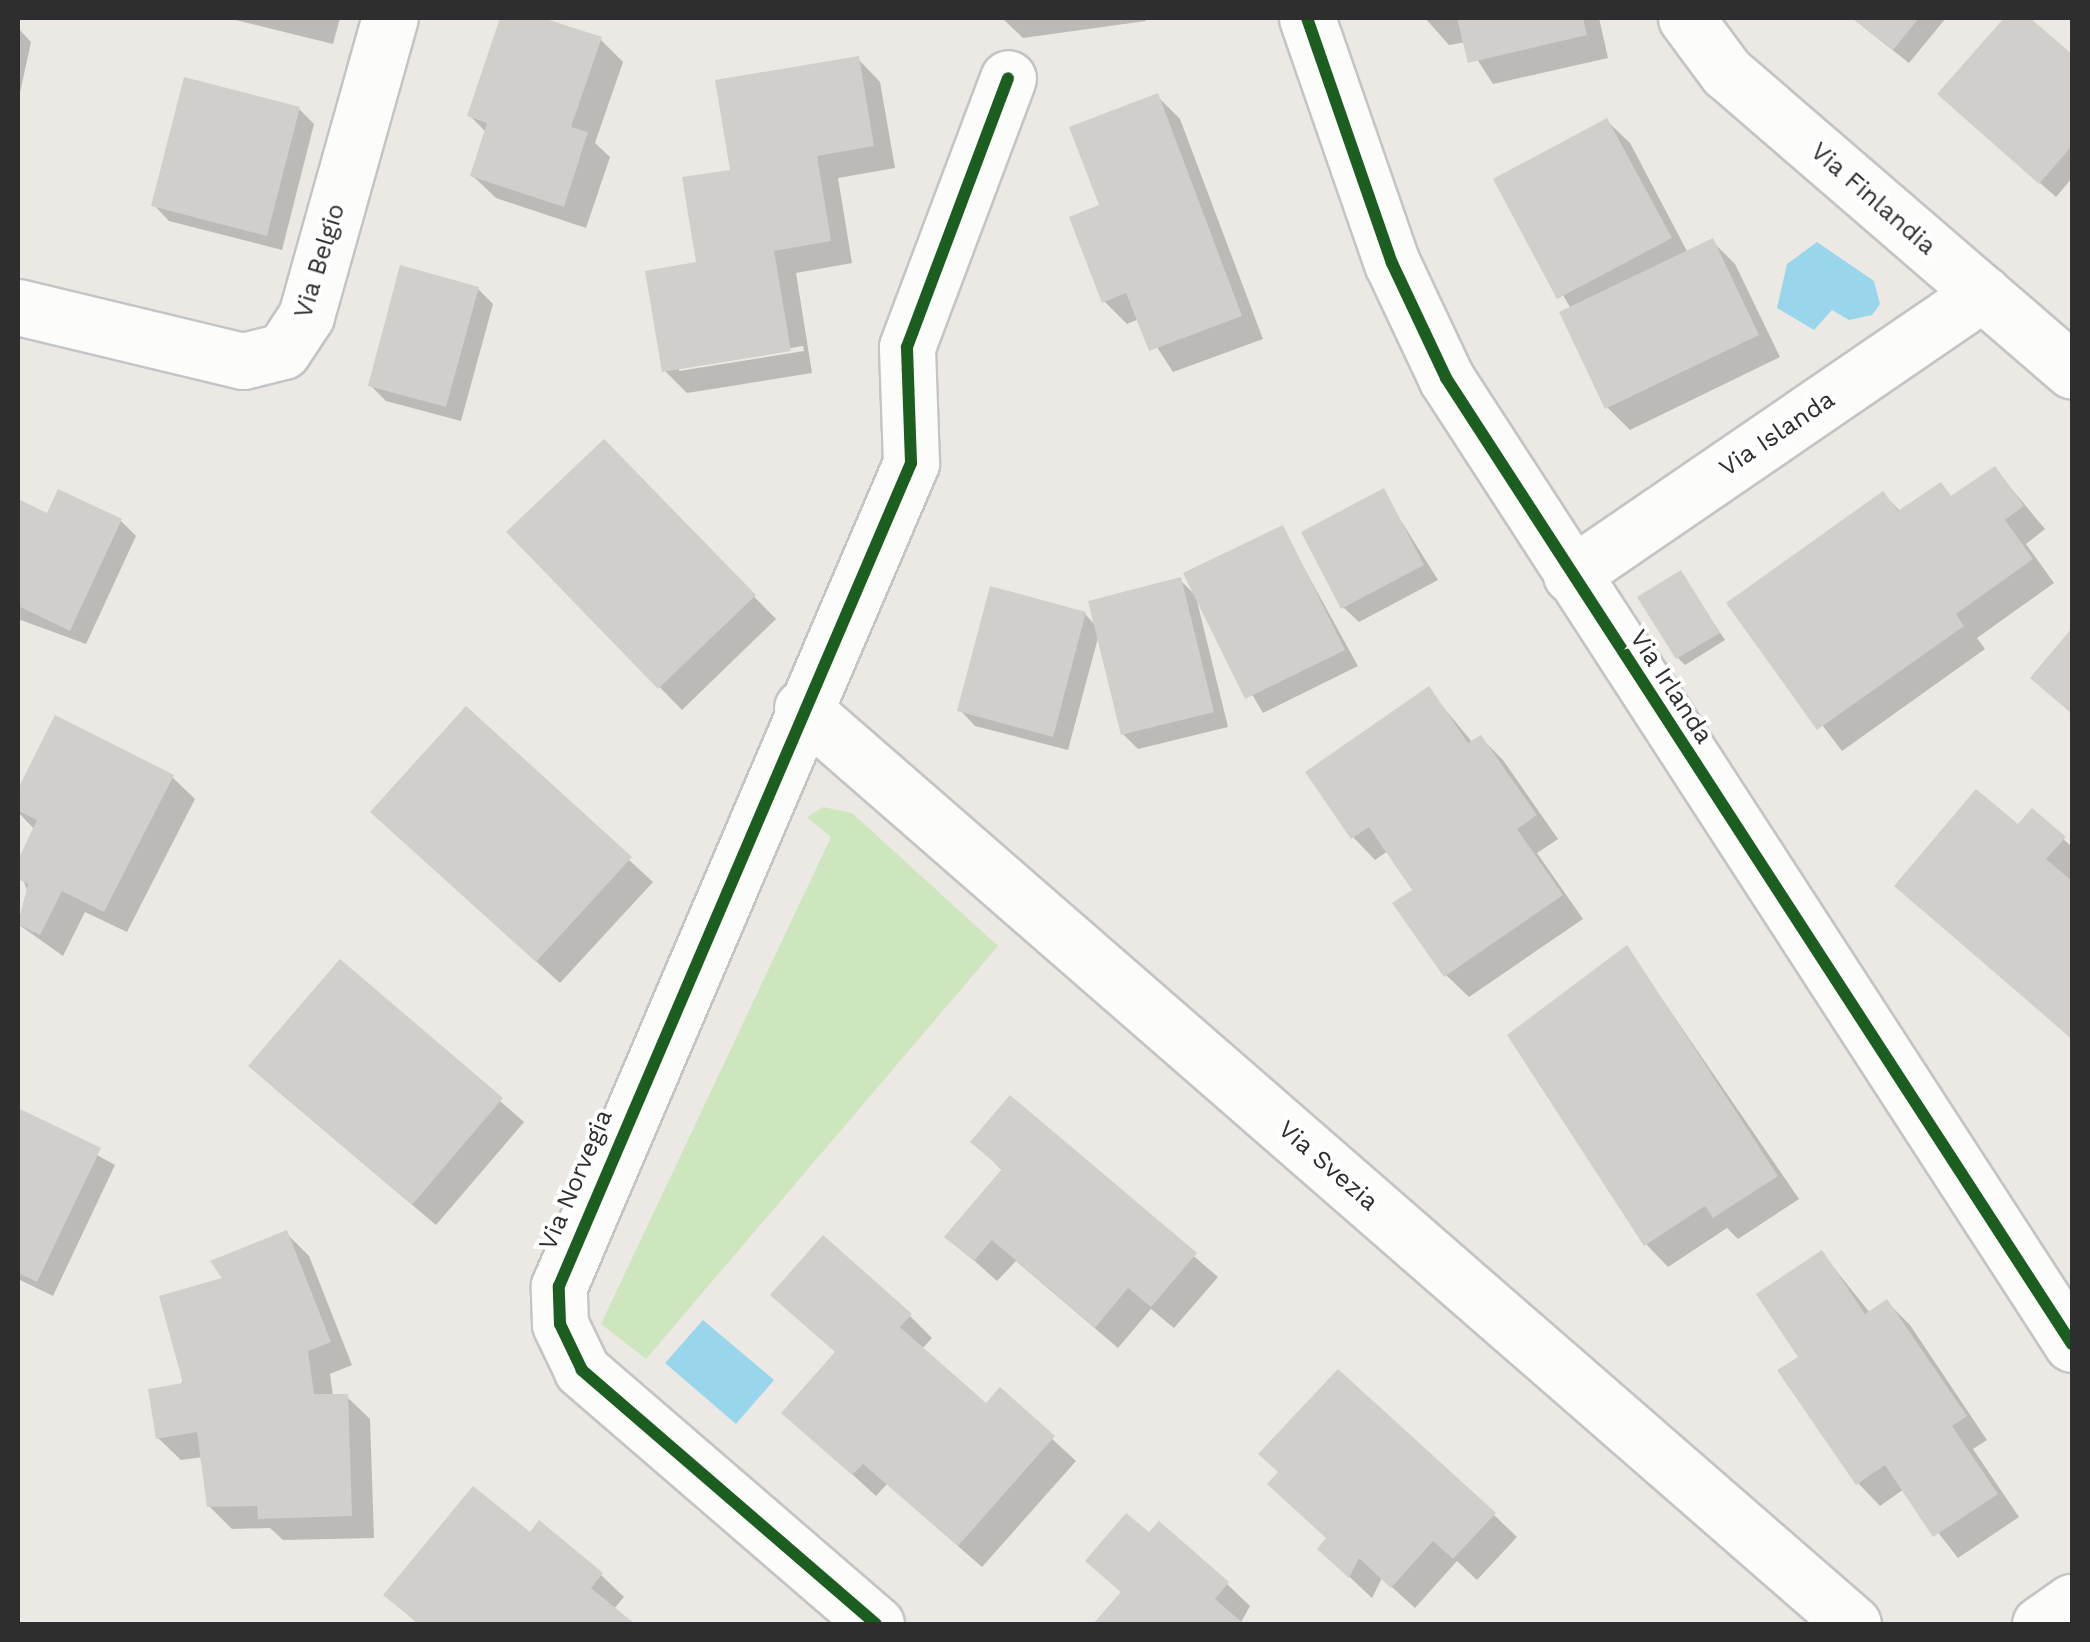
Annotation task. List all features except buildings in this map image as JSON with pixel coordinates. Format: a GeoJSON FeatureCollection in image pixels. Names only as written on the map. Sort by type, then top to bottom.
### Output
{"type":"FeatureCollection","features":[{"type":"Feature","properties":{"kind":"street","name":"Via Belgio"},"geometry":{"type":"LineString","coordinates":[[18,307],[244,361],[282,351],[306,316],[390,18]]}},
{"type":"Feature","properties":{"kind":"street","name":"Via Irlanda"},"geometry":{"type":"LineString","coordinates":[[1307,18],[1419,328],[1571,575],[2072,1344]]}},
{"type":"Feature","properties":{"kind":"street","name":"Via Finlandia"},"geometry":{"type":"LineString","coordinates":[[1686,18],[1726,72],[2072,370]]}},
{"type":"Feature","properties":{"kind":"street","name":"Via Norvegia"},"geometry":{"type":"LineString","coordinates":[[876,1624],[593,1380],[559,1314],[567,1256],[911,463],[908,346],[1008,78]]}},
{"type":"Feature","properties":{"kind":"street","name":"Via Islanda"},"geometry":{"type":"LineString","coordinates":[[1571,575],[1982,293]]}},
{"type":"Feature","properties":{"kind":"street","name":"Via Svezia"},"geometry":{"type":"LineString","coordinates":[[802,708],[1853,1624]]}},
{"type":"Feature","properties":{"kind":"street"},"geometry":{"type":"LineString","coordinates":[[2040,1624],[2072,1602]]}},
{"type":"Feature","properties":{"kind":"green space"},"geometry":{"type":"Polygon","coordinates":[[[823,807],[852,813],[998,946],[646,1359],[601,1324],[831,837],[807,817],[823,807]]]}},
{"type":"Feature","properties":{"kind":"water"},"geometry":{"type":"Polygon","coordinates":[[[1817,242],[1874,281],[1880,304],[1872,315],[1849,320],[1832,310],[1814,330],[1777,308],[1787,264],[1817,242]]]}},
{"type":"Feature","properties":{"kind":"water"},"geometry":{"type":"Polygon","coordinates":[[[703,1320],[774,1380],[736,1424],[665,1363],[703,1320]]]}},
{"type":"Feature","properties":{"kind":"cycle path"},"geometry":{"type":"LineString","coordinates":[[1307,18],[1392,263],[1446,378],[2072,1344]]}},
{"type":"Feature","properties":{"kind":"cycle path"},"geometry":{"type":"LineString","coordinates":[[876,1624],[582,1370],[560,1324],[559,1286],[911,463],[907,347],[1008,78]]}}]}
